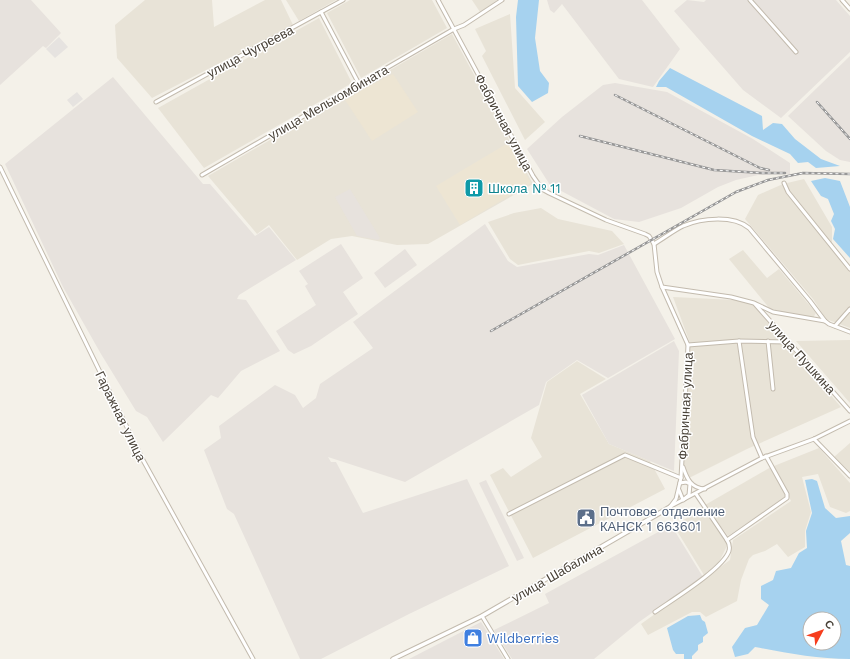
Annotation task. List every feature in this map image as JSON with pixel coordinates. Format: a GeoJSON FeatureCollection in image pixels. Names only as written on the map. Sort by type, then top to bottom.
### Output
{"type":"FeatureCollection","features":[{"type":"Feature","properties":{"kind":"street","name":"улица Чугреева"},"geometry":{"type":"LineString","coordinates":[[156,102],[343,0]]}},
{"type":"Feature","properties":{"kind":"street","name":"Фабричная улица"},"geometry":{"type":"LineString","coordinates":[[438,0],[530,170],[542,189],[606,220],[645,234],[649,236],[654,244],[655,264],[662,287],[688,345],[681,478],[676,499],[670,507]]}},
{"type":"Feature","properties":{"kind":"street","name":"улица Мелькомбината"},"geometry":{"type":"LineString","coordinates":[[202,175],[454,29],[464,25],[502,0]]}},
{"type":"Feature","properties":{"kind":"street"},"geometry":{"type":"LineString","coordinates":[[750,0],[796,52]]}},
{"type":"Feature","properties":{"kind":"street"},"geometry":{"type":"LineString","coordinates":[[842,0],[850,9]]}},
{"type":"Feature","properties":{"kind":"street"},"geometry":{"type":"LineString","coordinates":[[321,12],[359,84]]}},
{"type":"Feature","properties":{"kind":"street","name":"Гаражная улица"},"geometry":{"type":"LineString","coordinates":[[0,167],[143,460],[253,659]]}},
{"type":"Feature","properties":{"kind":"street"},"geometry":{"type":"LineString","coordinates":[[784,183],[788,192],[850,269]]}},
{"type":"Feature","properties":{"kind":"street"},"geometry":{"type":"LineString","coordinates":[[654,244],[684,226],[708,220],[726,219],[738,222],[749,228],[825,321]]}},
{"type":"Feature","properties":{"kind":"street"},"geometry":{"type":"LineString","coordinates":[[662,287],[731,297],[754,303],[773,312],[825,321],[850,332]]}},
{"type":"Feature","properties":{"kind":"street","name":"улица Пушкина"},"geometry":{"type":"LineString","coordinates":[[754,303],[787,342],[850,411]]}},
{"type":"Feature","properties":{"kind":"street"},"geometry":{"type":"LineString","coordinates":[[834,326],[850,309]]}},
{"type":"Feature","properties":{"kind":"street"},"geometry":{"type":"LineString","coordinates":[[688,345],[739,341],[787,342]]}},
{"type":"Feature","properties":{"kind":"street"},"geometry":{"type":"LineString","coordinates":[[739,341],[753,437],[762,458]]}},
{"type":"Feature","properties":{"kind":"street"},"geometry":{"type":"LineString","coordinates":[[768,342],[773,389]]}},
{"type":"Feature","properties":{"kind":"street","name":"улица Шабалина"},"geometry":{"type":"LineString","coordinates":[[393,659],[482,616],[730,474],[766,456],[814,439],[850,421]]}},
{"type":"Feature","properties":{"kind":"street"},"geometry":{"type":"LineString","coordinates":[[814,439],[850,476]]}},
{"type":"Feature","properties":{"kind":"street"},"geometry":{"type":"LineString","coordinates":[[509,514],[625,455],[681,478]]}},
{"type":"Feature","properties":{"kind":"street"},"geometry":{"type":"LineString","coordinates":[[727,540],[787,498],[787,494],[766,456]]}},
{"type":"Feature","properties":{"kind":"street"},"geometry":{"type":"LineString","coordinates":[[679,490],[683,500],[689,496],[690,484],[682,466]]}},
{"type":"Feature","properties":{"kind":"street"},"geometry":{"type":"LineString","coordinates":[[680,483],[686,482],[698,489],[705,489]]}},
{"type":"Feature","properties":{"kind":"street"},"geometry":{"type":"LineString","coordinates":[[655,612],[717,568],[729,551],[727,540],[696,494]]}},
{"type":"Feature","properties":{"kind":"street"},"geometry":{"type":"LineString","coordinates":[[482,616],[508,659]]}},
{"type":"Feature","properties":{"kind":"shaded area"},"geometry":{"type":"Polygon","coordinates":[[[0,0],[31,0],[61,33],[46,48],[43,46],[0,85],[0,0]]]}},
{"type":"Feature","properties":{"kind":"shaded area"},"geometry":{"type":"Polygon","coordinates":[[[145,0],[212,0],[214,27],[265,0],[281,0],[293,25],[152,98],[117,58],[115,25],[145,0]]]}},
{"type":"Feature","properties":{"kind":"shaded area"},"geometry":{"type":"Polygon","coordinates":[[[286,0],[336,0],[299,21],[286,0]]]}},
{"type":"Feature","properties":{"kind":"shaded area"},"geometry":{"type":"Polygon","coordinates":[[[350,0],[432,0],[447,28],[361,78],[327,13],[350,0]]]}},
{"type":"Feature","properties":{"kind":"shaded area"},"geometry":{"type":"Polygon","coordinates":[[[472,0],[497,0],[480,12],[472,0]]]}},
{"type":"Feature","properties":{"kind":"shaded area"},"geometry":{"type":"Polygon","coordinates":[[[547,0],[642,0],[680,49],[653,87],[619,79],[562,4],[554,13],[550,10],[547,0]]]}},
{"type":"Feature","properties":{"kind":"shaded area"},"geometry":{"type":"Polygon","coordinates":[[[687,0],[704,2],[706,0],[836,0],[850,16],[850,52],[781,118],[743,90],[674,11],[687,0]]]}},
{"type":"Feature","properties":{"kind":"shaded area"},"geometry":{"type":"Polygon","coordinates":[[[510,14],[515,88],[545,122],[525,140],[482,56],[486,51],[475,29],[510,14]]]}},
{"type":"Feature","properties":{"kind":"shaded area"},"geometry":{"type":"Polygon","coordinates":[[[319,18],[352,83],[204,168],[158,108],[319,18]]]}},
{"type":"Feature","properties":{"kind":"shaded area"},"geometry":{"type":"Polygon","coordinates":[[[452,34],[533,184],[428,244],[397,245],[352,236],[331,239],[297,260],[269,225],[257,234],[208,176],[452,34]]]}},
{"type":"Feature","properties":{"kind":"shaded area"},"geometry":{"type":"Polygon","coordinates":[[[59,37],[68,47],[55,58],[46,49],[59,37]]]}},
{"type":"Feature","properties":{"kind":"shaded area"},"geometry":{"type":"Polygon","coordinates":[[[850,56],[850,162],[840,160],[826,151],[788,116],[850,56]]]}},
{"type":"Feature","properties":{"kind":"shaded area"},"geometry":{"type":"Polygon","coordinates":[[[393,74],[418,112],[372,141],[345,100],[393,74]]]}},
{"type":"Feature","properties":{"kind":"shaded area"},"geometry":{"type":"Polygon","coordinates":[[[113,77],[203,184],[210,184],[255,236],[269,227],[296,260],[239,295],[237,299],[246,300],[280,351],[241,371],[218,398],[211,395],[163,442],[147,417],[136,411],[101,354],[63,287],[5,164],[113,77]]]}},
{"type":"Feature","properties":{"kind":"shaded area"},"geometry":{"type":"Polygon","coordinates":[[[615,83],[667,92],[753,139],[790,163],[790,174],[758,175],[736,180],[718,187],[681,208],[639,222],[614,219],[550,185],[527,149],[562,117],[603,85],[615,83]]]}},
{"type":"Feature","properties":{"kind":"shaded area"},"geometry":{"type":"Polygon","coordinates":[[[77,92],[83,99],[73,107],[67,100],[77,92]]]}},
{"type":"Feature","properties":{"kind":"shaded area"},"geometry":{"type":"Polygon","coordinates":[[[508,143],[531,183],[460,225],[436,186],[508,143]]]}},
{"type":"Feature","properties":{"kind":"shaded area"},"geometry":{"type":"Polygon","coordinates":[[[804,179],[832,227],[832,249],[850,271],[850,328],[826,319],[813,299],[745,219],[758,195],[783,184],[804,179]]]}},
{"type":"Feature","properties":{"kind":"shaded area"},"geometry":{"type":"Polygon","coordinates":[[[350,189],[380,238],[378,240],[357,236],[335,197],[350,189]]]}},
{"type":"Feature","properties":{"kind":"shaded area"},"geometry":{"type":"Polygon","coordinates":[[[541,208],[558,219],[612,231],[624,244],[599,253],[589,251],[518,265],[510,259],[488,222],[514,213],[541,208]]]}},
{"type":"Feature","properties":{"kind":"shaded area"},"geometry":{"type":"Polygon","coordinates":[[[485,224],[508,261],[517,267],[589,254],[598,255],[624,245],[675,339],[608,378],[577,360],[546,382],[539,405],[405,482],[328,457],[331,462],[336,462],[363,513],[467,479],[509,566],[409,614],[321,659],[300,659],[234,514],[227,509],[204,450],[221,438],[219,426],[275,385],[295,395],[303,408],[316,398],[320,384],[373,348],[353,322],[485,224]]]}},
{"type":"Feature","properties":{"kind":"shaded area"},"geometry":{"type":"Polygon","coordinates":[[[341,244],[363,278],[343,292],[358,314],[311,346],[294,354],[288,350],[276,331],[316,305],[305,286],[308,284],[299,271],[341,244]]]}},
{"type":"Feature","properties":{"kind":"shaded area"},"geometry":{"type":"Polygon","coordinates":[[[405,249],[417,265],[385,288],[374,273],[405,249]]]}},
{"type":"Feature","properties":{"kind":"shaded area"},"geometry":{"type":"Polygon","coordinates":[[[743,250],[767,278],[779,269],[816,313],[813,318],[770,309],[729,259],[743,250]]]}},
{"type":"Feature","properties":{"kind":"shaded area"},"geometry":{"type":"Polygon","coordinates":[[[673,297],[735,300],[752,304],[841,407],[747,449],[689,478],[684,469],[683,457],[690,343],[673,297]]]}},
{"type":"Feature","properties":{"kind":"shaded area"},"geometry":{"type":"Polygon","coordinates":[[[850,340],[850,403],[796,341],[850,340]]]}},
{"type":"Feature","properties":{"kind":"shaded area"},"geometry":{"type":"Polygon","coordinates":[[[674,341],[679,351],[674,471],[609,444],[582,395],[674,341]]]}},
{"type":"Feature","properties":{"kind":"shaded area"},"geometry":{"type":"Polygon","coordinates":[[[577,361],[606,379],[580,394],[609,444],[650,461],[665,489],[533,558],[490,475],[503,468],[511,477],[542,457],[531,438],[547,382],[577,361]]]}},
{"type":"Feature","properties":{"kind":"shaded area"},"geometry":{"type":"Polygon","coordinates":[[[850,443],[850,474],[834,457],[850,443]]]}},
{"type":"Feature","properties":{"kind":"shaded area"},"geometry":{"type":"Polygon","coordinates":[[[819,448],[850,483],[850,511],[846,513],[830,507],[818,474],[802,477],[811,512],[805,531],[805,547],[788,557],[777,544],[765,551],[753,555],[749,559],[741,580],[737,601],[706,617],[700,612],[692,612],[648,635],[641,624],[730,560],[733,540],[791,501],[774,466],[819,448]]]}},
{"type":"Feature","properties":{"kind":"shaded area"},"geometry":{"type":"Polygon","coordinates":[[[771,467],[786,496],[728,536],[705,505],[771,467]]]}},
{"type":"Feature","properties":{"kind":"shaded area"},"geometry":{"type":"Polygon","coordinates":[[[486,480],[524,558],[517,561],[479,483],[486,480]]]}},
{"type":"Feature","properties":{"kind":"shaded area"},"geometry":{"type":"Polygon","coordinates":[[[703,508],[728,544],[719,562],[704,575],[674,526],[703,508]]]}},
{"type":"Feature","properties":{"kind":"shaded area"},"geometry":{"type":"Polygon","coordinates":[[[671,525],[703,577],[639,622],[594,659],[512,659],[494,630],[549,603],[545,594],[671,525]]]}},
{"type":"Feature","properties":{"kind":"shaded area"},"geometry":{"type":"Polygon","coordinates":[[[481,622],[504,659],[409,659],[481,622]]]}},
{"type":"Feature","properties":{"kind":"water"},"geometry":{"type":"Polygon","coordinates":[[[518,0],[539,0],[535,38],[540,71],[549,83],[548,93],[532,102],[518,86],[516,17],[518,0]]]}},
{"type":"Feature","properties":{"kind":"water"},"geometry":{"type":"Polygon","coordinates":[[[670,68],[762,116],[763,130],[773,123],[782,124],[795,139],[821,159],[840,166],[816,168],[808,162],[798,163],[790,154],[752,136],[666,87],[656,87],[670,68]]]}},
{"type":"Feature","properties":{"kind":"water"},"geometry":{"type":"Polygon","coordinates":[[[825,178],[840,181],[850,207],[850,258],[833,239],[835,229],[831,221],[834,214],[828,199],[821,196],[811,181],[825,178]]]}},
{"type":"Feature","properties":{"kind":"water"},"geometry":{"type":"Polygon","coordinates":[[[812,479],[817,481],[825,508],[836,518],[850,516],[850,533],[841,541],[846,565],[850,566],[850,659],[814,657],[755,647],[748,654],[735,657],[732,647],[745,628],[757,625],[769,605],[761,599],[761,586],[773,580],[776,571],[791,568],[799,553],[807,548],[806,531],[812,513],[805,480],[812,479]]]}},
{"type":"Feature","properties":{"kind":"water"},"geometry":{"type":"Polygon","coordinates":[[[700,615],[702,620],[705,622],[708,633],[703,637],[703,642],[698,645],[698,650],[692,656],[692,659],[684,659],[684,654],[676,654],[673,650],[667,628],[688,616],[700,615]]]}},
{"type":"Feature","properties":{"kind":"railway"},"geometry":{"type":"LineString","coordinates":[[615,95],[760,168],[769,170]]}},
{"type":"Feature","properties":{"kind":"railway"},"geometry":{"type":"LineString","coordinates":[[817,102],[850,139]]}},
{"type":"Feature","properties":{"kind":"railway"},"geometry":{"type":"LineString","coordinates":[[580,136],[714,170],[785,173]]}},
{"type":"Feature","properties":{"kind":"railway"},"geometry":{"type":"LineString","coordinates":[[491,331],[736,192],[768,180],[803,173],[850,174]]}},
{"type":"Feature","properties":{"kind":"place","name":"Школа № 11"},"geometry":{"type":"Point","coordinates":[474,188]}},
{"type":"Feature","properties":{"kind":"place","name":"Почтовое отделение КАНСК 1 663601"},"geometry":{"type":"Point","coordinates":[586,518]}},
{"type":"Feature","properties":{"kind":"place","name":"Wildberries"},"geometry":{"type":"Point","coordinates":[473,638]}}]}
